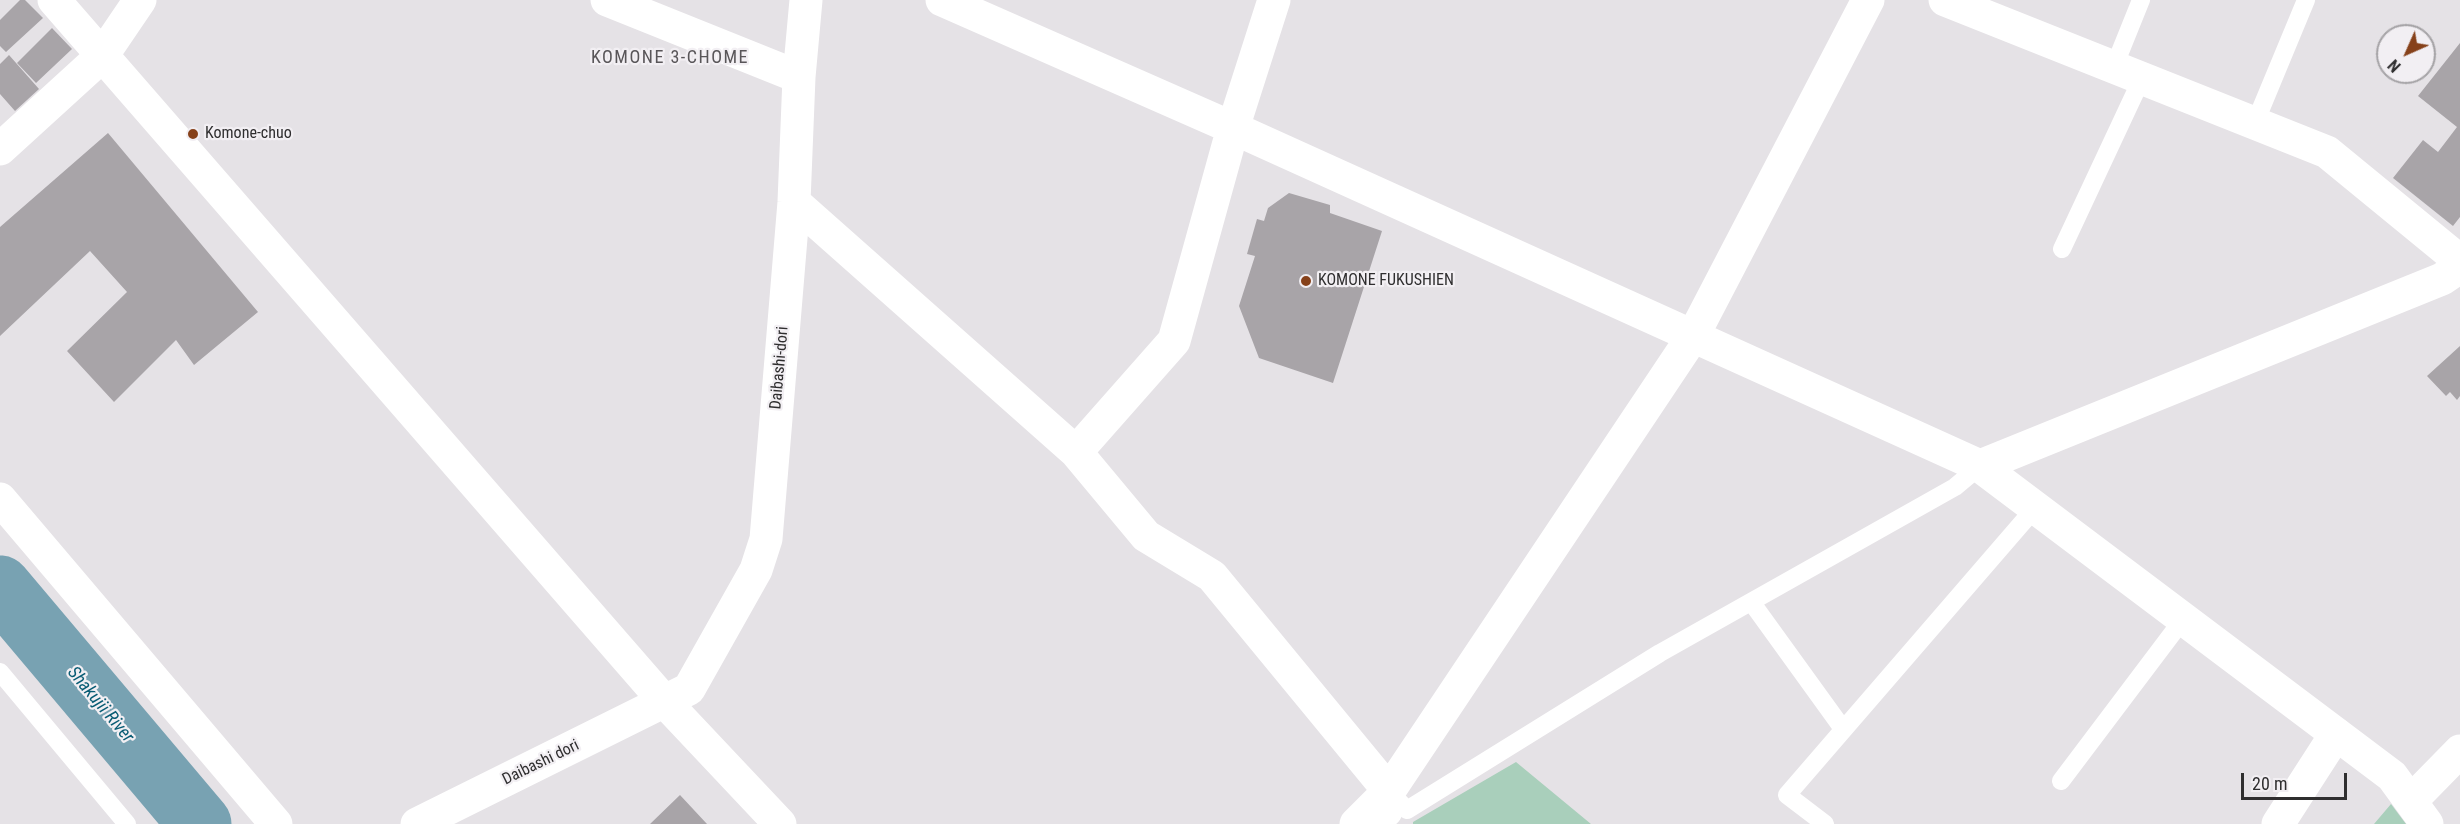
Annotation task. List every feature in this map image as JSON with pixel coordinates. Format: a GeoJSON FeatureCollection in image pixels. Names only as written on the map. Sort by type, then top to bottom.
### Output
{"type":"FeatureCollection","features":[{"type":"Feature","properties":{"kind":"street"},"geometry":{"type":"LineString","coordinates":[[54,0],[665,702],[780,824]]}},
{"type":"Feature","properties":{"kind":"street"},"geometry":{"type":"LineString","coordinates":[[0,150],[102,56],[140,0]]}},
{"type":"Feature","properties":{"kind":"street"},"geometry":{"type":"LineString","coordinates":[[607,0],[799,76]]}},
{"type":"Feature","properties":{"kind":"street","name":"Daibashi-dori"},"geometry":{"type":"LineString","coordinates":[[665,702],[689,689],[762,555],[767,527],[794,202],[799,76],[806,0]]}},
{"type":"Feature","properties":{"kind":"street"},"geometry":{"type":"LineString","coordinates":[[942,0],[1233,128],[1980,466],[2392,776],[2419,812],[2460,751]]}},
{"type":"Feature","properties":{"kind":"street"},"geometry":{"type":"LineString","coordinates":[[1076,452],[1174,341],[1233,128],[1274,0]]}},
{"type":"Feature","properties":{"kind":"street"},"geometry":{"type":"LineString","coordinates":[[1356,824],[1389,791],[1693,336],[1868,0]]}},
{"type":"Feature","properties":{"kind":"street"},"geometry":{"type":"LineString","coordinates":[[1946,0],[2327,152],[2460,261]]}},
{"type":"Feature","properties":{"kind":"street"},"geometry":{"type":"LineString","coordinates":[[794,202],[1076,452],[1146,536],[1212,576],[1389,791],[1384,824]]}},
{"type":"Feature","properties":{"kind":"street"},"geometry":{"type":"LineString","coordinates":[[1980,466],[2442,279],[2460,267]]}},
{"type":"Feature","properties":{"kind":"street"},"geometry":{"type":"LineString","coordinates":[[0,499],[276,824]]}},
{"type":"Feature","properties":{"kind":"street","name":"Daibashi dori"},"geometry":{"type":"LineString","coordinates":[[417,824],[665,702]]}},
{"type":"Feature","properties":{"kind":"street"},"geometry":{"type":"LineString","coordinates":[[2278,824],[2336,734]]}},
{"type":"Feature","properties":{"kind":"lane"},"geometry":{"type":"LineString","coordinates":[[2062,249],[2128,73],[2142,0]]}},
{"type":"Feature","properties":{"kind":"lane"},"geometry":{"type":"LineString","coordinates":[[2255,123],[2306,0]]}},
{"type":"Feature","properties":{"kind":"lane"},"geometry":{"type":"LineString","coordinates":[[1389,791],[1407,810],[1660,653],[1955,487],[1980,466]]}},
{"type":"Feature","properties":{"kind":"lane"},"geometry":{"type":"LineString","coordinates":[[1825,824],[1787,795],[2035,508]]}},
{"type":"Feature","properties":{"kind":"lane"},"geometry":{"type":"LineString","coordinates":[[1752,603],[1843,729]]}},
{"type":"Feature","properties":{"kind":"lane"},"geometry":{"type":"LineString","coordinates":[[2061,781],[2184,618]]}},
{"type":"Feature","properties":{"kind":"lane"},"geometry":{"type":"LineString","coordinates":[[0,672],[127,824]]}},
{"type":"Feature","properties":{"kind":"green space"},"geometry":{"type":"Polygon","coordinates":[[[1516,762],[1591,824],[1413,824],[1413,822],[1516,762]]]}},
{"type":"Feature","properties":{"kind":"green space"},"geometry":{"type":"Polygon","coordinates":[[[2391,804],[2406,824],[2374,824],[2391,804]]]}},
{"type":"Feature","properties":{"kind":"building"},"geometry":{"type":"Polygon","coordinates":[[[20,0],[25,0],[43,18],[6,52],[0,46],[0,20],[20,0]]]}},
{"type":"Feature","properties":{"kind":"building"},"geometry":{"type":"Polygon","coordinates":[[[52,28],[72,49],[36,83],[17,63],[52,28]]]}},
{"type":"Feature","properties":{"kind":"building"},"geometry":{"type":"Polygon","coordinates":[[[2460,43],[2460,217],[2453,226],[2393,178],[2423,140],[2438,152],[2457,127],[2418,96],[2428,84],[2436,84],[2436,73],[2460,43]]]}},
{"type":"Feature","properties":{"kind":"building"},"geometry":{"type":"Polygon","coordinates":[[[9,55],[39,89],[15,111],[0,94],[0,64],[9,55]]]}},
{"type":"Feature","properties":{"kind":"building"},"geometry":{"type":"Polygon","coordinates":[[[108,133],[258,312],[194,365],[176,340],[114,402],[67,351],[127,292],[90,251],[0,336],[0,227],[108,133]]]}},
{"type":"Feature","properties":{"kind":"building","name":"KOMONE FUKUSHIEN"},"geometry":{"type":"Polygon","coordinates":[[[1289,193],[1330,205],[1330,213],[1382,231],[1333,383],[1259,358],[1239,306],[1255,256],[1247,254],[1257,219],[1264,221],[1268,208],[1289,193]]]}},
{"type":"Feature","properties":{"kind":"building"},"geometry":{"type":"Polygon","coordinates":[[[2460,346],[2460,396],[2457,400],[2450,392],[2446,396],[2427,376],[2460,346]]]}},
{"type":"Feature","properties":{"kind":"building"},"geometry":{"type":"Polygon","coordinates":[[[680,795],[707,824],[650,824],[680,795]]]}},
{"type":"Feature","properties":{"kind":"waterway","name":"Shakujii River"},"geometry":{"type":"LineString","coordinates":[[0,587],[200,824]]}},
{"type":"Feature","properties":{"kind":"place","name":"Komone-chuo"},"geometry":{"type":"Point","coordinates":[193,134]}},
{"type":"Feature","properties":{"kind":"place","name":"KOMONE FUKUSHIEN"},"geometry":{"type":"Point","coordinates":[1306,281]}},
{"type":"Feature","properties":{"kind":"district","name":"KOMONE 3-CHOME"},"geometry":{"type":"Point","coordinates":[670,58]}}]}
